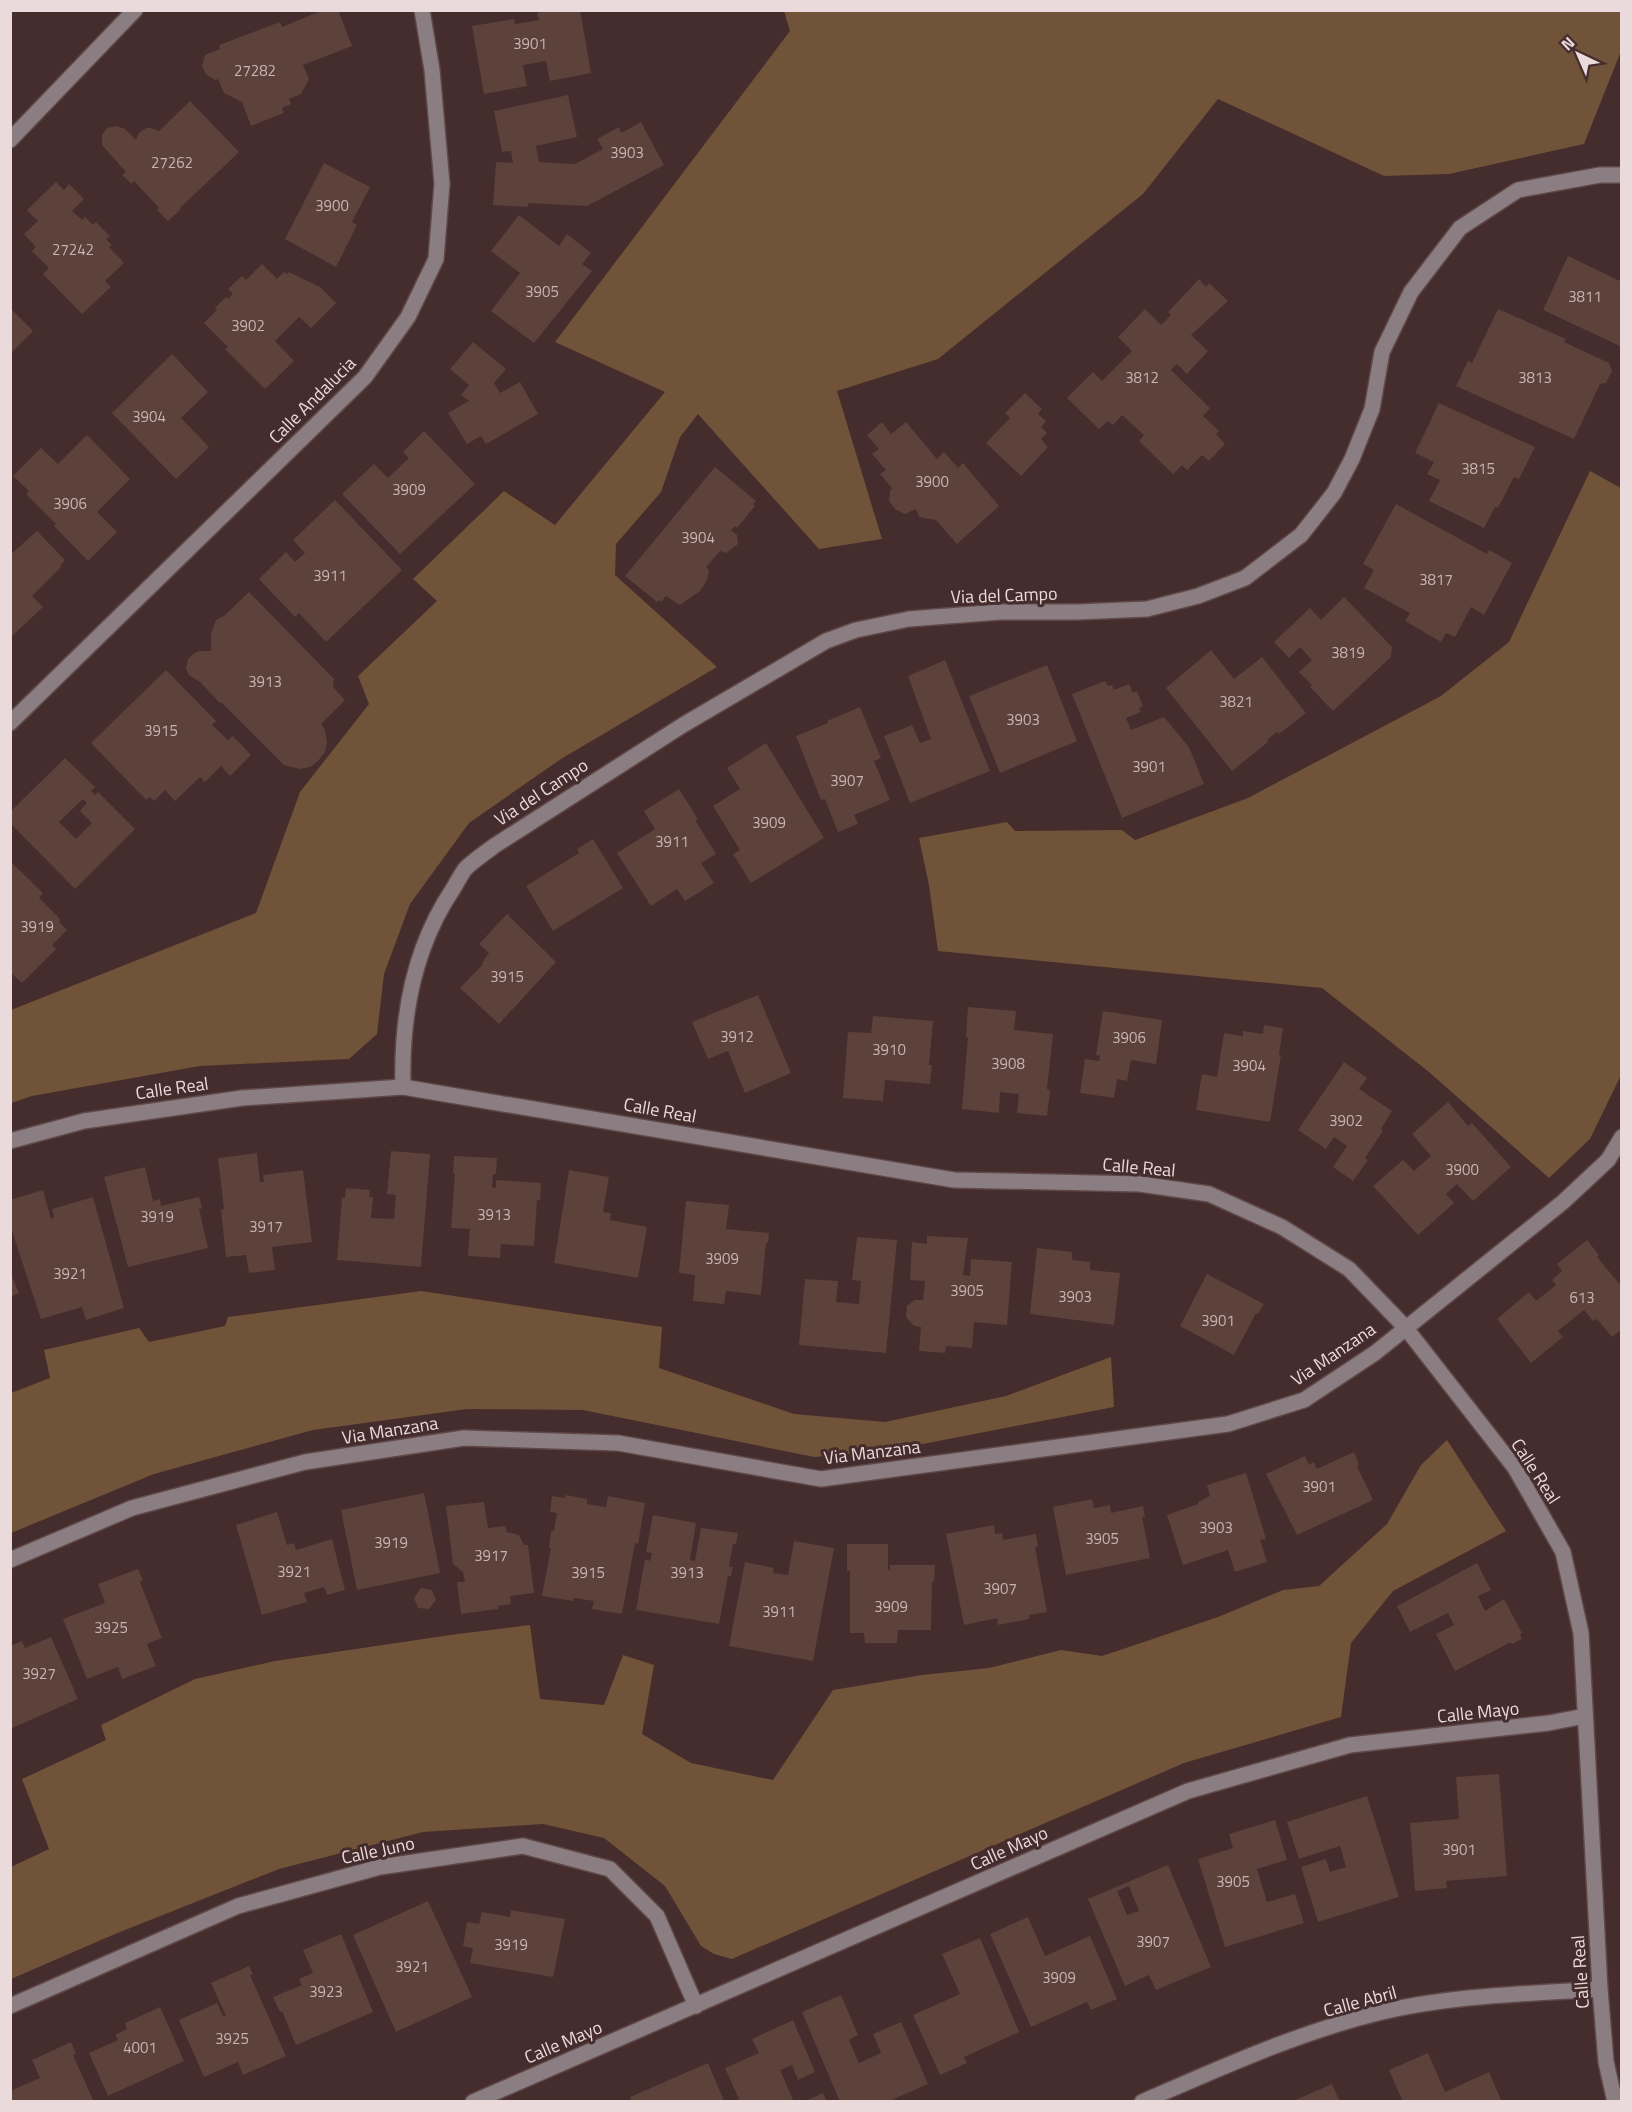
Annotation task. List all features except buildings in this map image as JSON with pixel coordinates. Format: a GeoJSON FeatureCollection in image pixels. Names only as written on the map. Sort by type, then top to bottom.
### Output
{"type":"FeatureCollection","features":[{"type":"Feature","properties":{"kind":"street"},"geometry":{"type":"LineString","coordinates":[[10,140],[135,10]]}},
{"type":"Feature","properties":{"kind":"street","name":"Calle Andalucia"},"geometry":{"type":"LineString","coordinates":[[10,723],[365,377],[408,317],[436,259],[442,184],[432,70],[422,10]]}},
{"type":"Feature","properties":{"kind":"street","name":"Via del Campo"},"geometry":{"type":"LineString","coordinates":[[403,1087],[402,1054],[414,975],[425,938],[445,900],[466,869],[494,846],[683,725],[826,641],[856,630],[909,619],[1000,612],[1148,609],[1198,596],[1245,578],[1301,535],[1334,493],[1352,459],[1372,409],[1382,352],[1386,342],[1411,292],[1460,228],[1518,190],[1600,175],[1622,175]]}},
{"type":"Feature","properties":{"kind":"street","name":"Calle Real"},"geometry":{"type":"LineString","coordinates":[[10,1141],[84,1121],[242,1098],[403,1087],[954,1180],[1140,1184],[1209,1194],[1282,1227],[1349,1269],[1405,1327],[1515,1468],[1563,1552],[1581,1634],[1600,1989],[1606,2062],[1615,2102]]}},
{"type":"Feature","properties":{"kind":"street","name":"Via Manzana"},"geometry":{"type":"LineString","coordinates":[[10,1560],[143,1505],[305,1462],[464,1438],[618,1443],[821,1479],[1228,1424],[1304,1400],[1375,1353],[1563,1202],[1608,1160],[1622,1137]]}},
{"type":"Feature","properties":{"kind":"street","name":"Calle Mayo"},"geometry":{"type":"LineString","coordinates":[[473,2102],[1188,1791],[1350,1745],[1549,1723],[1585,1716]]}},
{"type":"Feature","properties":{"kind":"street","name":"Calle Juno"},"geometry":{"type":"LineString","coordinates":[[10,2006],[238,1906],[380,1867],[523,1846],[610,1869],[657,1916],[696,2006]]}},
{"type":"Feature","properties":{"kind":"street","name":"Calle Abril"},"geometry":{"type":"LineString","coordinates":[[1142,2102],[1236,2061],[1383,2012],[1488,1996],[1600,1989]]}},
{"type":"Feature","properties":{"kind":"shaded area"},"geometry":{"type":"Polygon","coordinates":[[[1621,10],[1621,51],[1584,144],[1449,174],[1384,176],[1218,99],[1143,194],[938,359],[837,391],[882,539],[819,549],[698,414],[680,437],[661,492],[616,544],[615,575],[717,667],[561,759],[469,823],[410,904],[384,974],[377,1034],[349,1059],[200,1066],[32,1096],[11,1103],[11,1010],[256,913],[300,792],[369,704],[358,676],[437,601],[413,579],[504,491],[555,525],[665,392],[555,342],[790,31],[784,11],[1621,10]]]}},
{"type":"Feature","properties":{"kind":"shaded area"},"geometry":{"type":"Polygon","coordinates":[[[1590,471],[1621,488],[1621,1075],[1590,1139],[1549,1178],[1429,1072],[1322,988],[938,951],[929,885],[919,838],[1007,822],[1015,831],[1122,830],[1135,840],[1248,798],[1441,696],[1509,642],[1590,471]]]}},
{"type":"Feature","properties":{"kind":"shaded area"},"geometry":{"type":"Polygon","coordinates":[[[421,1291],[662,1327],[659,1368],[794,1414],[885,1422],[1006,1396],[1111,1357],[1114,1407],[887,1451],[814,1457],[583,1410],[467,1409],[313,1430],[154,1474],[11,1533],[11,1393],[50,1378],[44,1350],[139,1328],[149,1342],[225,1326],[228,1317],[421,1291]]]}},
{"type":"Feature","properties":{"kind":"shaded area"},"geometry":{"type":"Polygon","coordinates":[[[1447,1440],[1506,1531],[1393,1591],[1351,1643],[1341,1717],[1184,1763],[732,1959],[714,1954],[701,1946],[665,1886],[604,1838],[543,1824],[423,1832],[279,1869],[115,1934],[11,1979],[11,1867],[49,1849],[22,1779],[106,1740],[101,1725],[195,1679],[275,1661],[530,1625],[540,1699],[604,1705],[623,1655],[654,1665],[642,1734],[691,1763],[773,1780],[833,1690],[922,1675],[989,1668],[1061,1650],[1102,1656],[1218,1617],[1283,1590],[1319,1586],[1387,1524],[1421,1465],[1447,1440]]]}}]}
